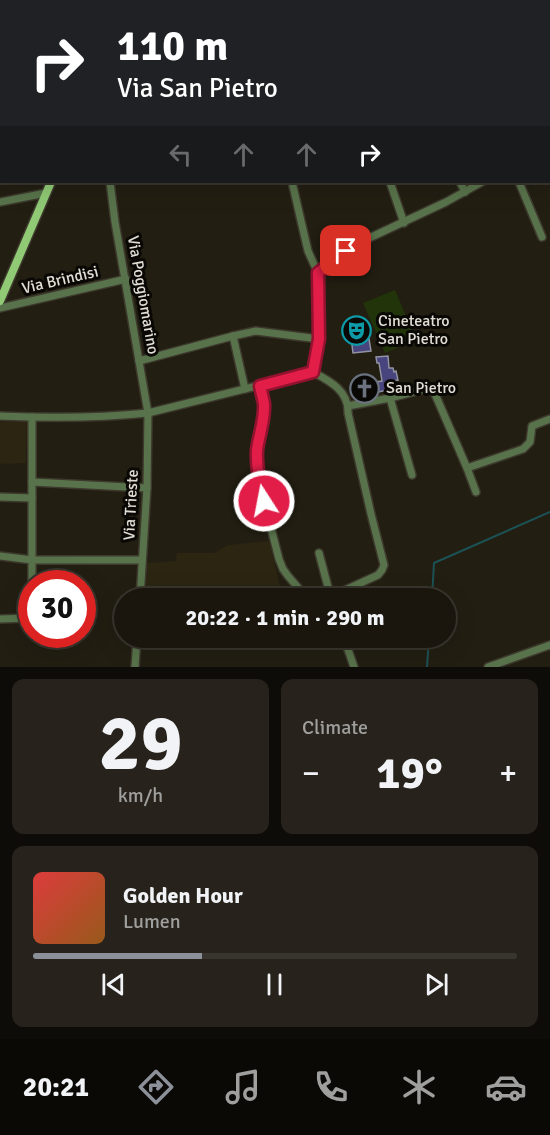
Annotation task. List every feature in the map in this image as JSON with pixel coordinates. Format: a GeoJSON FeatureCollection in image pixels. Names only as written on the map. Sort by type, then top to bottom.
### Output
{"type":"FeatureCollection","features":[{"type":"Feature","properties":{"kind":"main road"},"geometry":{"type":"LineString","coordinates":[[0,301],[51,183]]}},
{"type":"Feature","properties":{"kind":"street","name":"Via Poggiomarino"},"geometry":{"type":"LineString","coordinates":[[110,183],[148,413]]}},
{"type":"Feature","properties":{"kind":"street"},"geometry":{"type":"LineString","coordinates":[[292,183],[308,251],[318,273],[319,339],[313,372]]}},
{"type":"Feature","properties":{"kind":"street"},"geometry":{"type":"LineString","coordinates":[[390,183],[404,223]]}},
{"type":"Feature","properties":{"kind":"street"},"geometry":{"type":"LineString","coordinates":[[460,183],[465,192]]}},
{"type":"Feature","properties":{"kind":"street"},"geometry":{"type":"LineString","coordinates":[[318,273],[346,251],[365,240],[404,223],[480,183]]}},
{"type":"Feature","properties":{"kind":"street"},"geometry":{"type":"LineString","coordinates":[[519,183],[542,237]]}},
{"type":"Feature","properties":{"kind":"street"},"geometry":{"type":"LineString","coordinates":[[0,202],[46,193]]}},
{"type":"Feature","properties":{"kind":"street","name":"Via Brindisi"},"geometry":{"type":"LineString","coordinates":[[0,308],[126,279]]}},
{"type":"Feature","properties":{"kind":"street"},"geometry":{"type":"LineString","coordinates":[[139,361],[256,331],[319,339]]}},
{"type":"Feature","properties":{"kind":"street"},"geometry":{"type":"LineString","coordinates":[[233,336],[245,389]]}},
{"type":"Feature","properties":{"kind":"street"},"geometry":{"type":"LineString","coordinates":[[0,416],[148,413],[313,372],[339,388],[346,398],[370,514],[384,565],[378,575],[351,588]]}},
{"type":"Feature","properties":{"kind":"street"},"geometry":{"type":"LineString","coordinates":[[260,386],[264,414],[257,450],[259,482],[279,559],[288,576],[298,588]]}},
{"type":"Feature","properties":{"kind":"street"},"geometry":{"type":"LineString","coordinates":[[348,406],[425,389],[433,391],[476,492]]}},
{"type":"Feature","properties":{"kind":"street"},"geometry":{"type":"LineString","coordinates":[[390,398],[412,475]]}},
{"type":"Feature","properties":{"kind":"street","name":"Via Trieste"},"geometry":{"type":"LineString","coordinates":[[141,588],[147,488],[148,413]]}},
{"type":"Feature","properties":{"kind":"street"},"geometry":{"type":"LineString","coordinates":[[32,417],[32,570]]}},
{"type":"Feature","properties":{"kind":"street"},"geometry":{"type":"LineString","coordinates":[[467,468],[523,449],[530,442],[532,426],[550,419]]}},
{"type":"Feature","properties":{"kind":"street"},"geometry":{"type":"LineString","coordinates":[[32,482],[147,488]]}},
{"type":"Feature","properties":{"kind":"street"},"geometry":{"type":"LineString","coordinates":[[0,497],[32,498]]}},
{"type":"Feature","properties":{"kind":"street"},"geometry":{"type":"LineString","coordinates":[[319,554],[328,588]]}},
{"type":"Feature","properties":{"kind":"street"},"geometry":{"type":"LineString","coordinates":[[0,556],[32,560],[142,560]]}},
{"type":"Feature","properties":{"kind":"street"},"geometry":{"type":"LineString","coordinates":[[0,620],[18,619]]}},
{"type":"Feature","properties":{"kind":"street"},"geometry":{"type":"LineString","coordinates":[[488,667],[550,645]]}},
{"type":"Feature","properties":{"kind":"street"},"geometry":{"type":"LineString","coordinates":[[135,667],[136,648]]}},
{"type":"Feature","properties":{"kind":"street"},"geometry":{"type":"LineString","coordinates":[[347,648],[354,667]]}},
{"type":"Feature","properties":{"kind":"shaded area"},"geometry":{"type":"Polygon","coordinates":[[[27,421],[26,463],[0,464],[0,422],[27,421]]]}},
{"type":"Feature","properties":{"kind":"shaded area"},"geometry":{"type":"Polygon","coordinates":[[[269,541],[281,588],[145,588],[146,563],[176,561],[177,553],[214,553],[228,545],[269,541]]]}},
{"type":"Feature","properties":{"kind":"green space"},"geometry":{"type":"Polygon","coordinates":[[[395,290],[416,340],[385,353],[363,303],[395,290]]]}},
{"type":"Feature","properties":{"kind":"building","name":"Cineteatro San Pietro"},"geometry":{"type":"Polygon","coordinates":[[[364,319],[366,340],[369,339],[371,351],[353,353],[349,321],[364,319]]]}},
{"type":"Feature","properties":{"kind":"building"},"geometry":{"type":"Polygon","coordinates":[[[388,356],[389,368],[396,371],[398,380],[391,381],[393,389],[363,395],[362,384],[382,381],[376,357],[388,356]]]}},
{"type":"Feature","properties":{"kind":"waterway"},"geometry":{"type":"LineString","coordinates":[[433,588],[434,563],[550,512]]}},
{"type":"Feature","properties":{"kind":"waterway"},"geometry":{"type":"LineString","coordinates":[[427,667],[428,648]]}},
{"type":"Feature","properties":{"kind":"place","name":"Cineteatro San Pietro"},"geometry":{"type":"Point","coordinates":[357,330]}},
{"type":"Feature","properties":{"kind":"place","name":"San Pietro"},"geometry":{"type":"Point","coordinates":[365,388]}},
{"type":"Feature","properties":{"kind":"route"},"geometry":{"type":"LineString","coordinates":[[264,501],[257,465],[257,450],[264,414],[260,386],[313,372],[319,339],[318,273],[346,251]]}}]}
